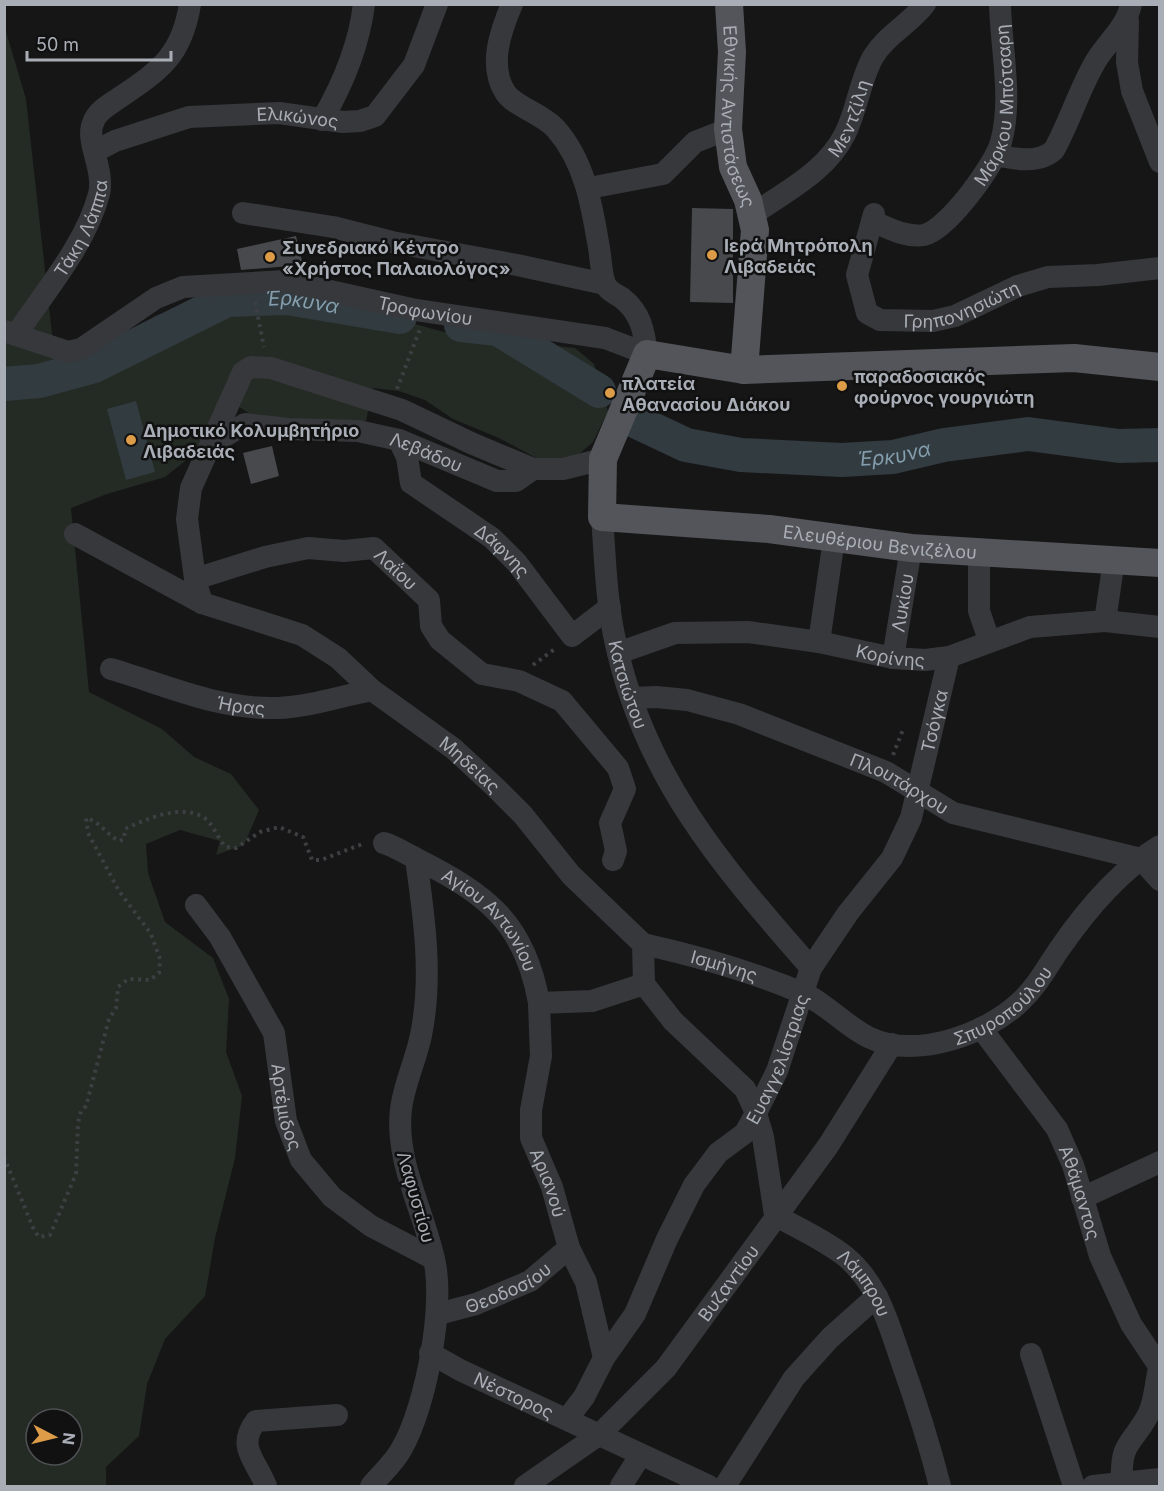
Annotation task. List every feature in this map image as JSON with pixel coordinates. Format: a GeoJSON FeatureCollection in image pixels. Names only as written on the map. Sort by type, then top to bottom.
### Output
{"type":"FeatureCollection","features":[{"type":"Feature","properties":{"kind":"main road","name":"Εθνικής Αντιστάσεως"},"geometry":{"type":"LineString","coordinates":[[729,4],[732,52],[728,129],[733,167],[756,230],[744,370]]}},
{"type":"Feature","properties":{"kind":"main road"},"geometry":{"type":"LineString","coordinates":[[647,354],[744,370],[1074,358],[1160,367]]}},
{"type":"Feature","properties":{"kind":"main road","name":"Κατσιώτου"},"geometry":{"type":"LineString","coordinates":[[602,517],[603,459],[647,354]]}},
{"type":"Feature","properties":{"kind":"main road","name":"Ελευθέριου Βενιζέλου"},"geometry":{"type":"LineString","coordinates":[[602,517],[769,529],[911,548],[1160,563]]}},
{"type":"Feature","properties":{"kind":"street","name":"Τάκη Λάππα"},"geometry":{"type":"LineString","coordinates":[[10,333],[83,235],[99,193],[101,173],[91,136],[92,124],[99,112],[162,68],[178,48],[187,23],[190,4]]}},
{"type":"Feature","properties":{"kind":"street"},"geometry":{"type":"LineString","coordinates":[[322,120],[337,94],[350,61],[361,26],[364,4]]}},
{"type":"Feature","properties":{"kind":"street","name":"Ελικώνος"},"geometry":{"type":"LineString","coordinates":[[96,151],[116,141],[189,117],[279,113],[322,120],[360,121],[375,116],[414,65],[436,4]]}},
{"type":"Feature","properties":{"kind":"street"},"geometry":{"type":"LineString","coordinates":[[512,4],[497,48],[499,73],[504,92],[513,100],[538,113],[557,130],[579,166],[589,188],[605,284]]}},
{"type":"Feature","properties":{"kind":"street","name":"Μεντζίλη"},"geometry":{"type":"LineString","coordinates":[[752,215],[825,164],[845,135],[873,58],[887,39],[916,16],[925,4]]}},
{"type":"Feature","properties":{"kind":"street","name":"Μάρκου Μπότσαρη"},"geometry":{"type":"LineString","coordinates":[[873,218],[911,236],[932,232],[966,201],[996,154],[1001,142],[1005,83],[1000,4]]}},
{"type":"Feature","properties":{"kind":"street"},"geometry":{"type":"LineString","coordinates":[[996,154],[1028,159],[1048,155],[1054,150],[1092,66],[1129,13]]}},
{"type":"Feature","properties":{"kind":"street"},"geometry":{"type":"LineString","coordinates":[[1129,13],[1127,62],[1132,90],[1160,162]]}},
{"type":"Feature","properties":{"kind":"street"},"geometry":{"type":"LineString","coordinates":[[589,188],[663,174],[695,142],[728,129]]}},
{"type":"Feature","properties":{"kind":"street"},"geometry":{"type":"LineString","coordinates":[[243,213],[333,227],[392,242],[605,284],[635,310],[644,328],[647,354]]}},
{"type":"Feature","properties":{"kind":"street","name":"Γρηπονησιώτη"},"geometry":{"type":"LineString","coordinates":[[873,218],[856,275],[867,312],[880,320],[933,321],[955,316],[1018,285],[1048,277],[1098,275],[1160,268]]}},
{"type":"Feature","properties":{"kind":"street","name":"Τροφωνίου"},"geometry":{"type":"LineString","coordinates":[[10,333],[68,352],[81,349],[156,298],[183,286],[285,281],[416,310],[605,338],[647,354]]}},
{"type":"Feature","properties":{"kind":"street","name":"Λεβάδου"},"geometry":{"type":"LineString","coordinates":[[212,444],[243,372],[251,367],[271,368],[390,406],[534,469],[563,469],[603,459]]}},
{"type":"Feature","properties":{"kind":"street","name":"Λεβάδου"},"geometry":{"type":"LineString","coordinates":[[212,444],[245,424],[288,429],[358,431],[399,440],[497,482],[516,481],[534,469]]}},
{"type":"Feature","properties":{"kind":"street","name":"Δάφνης"},"geometry":{"type":"LineString","coordinates":[[399,440],[407,457],[411,483],[492,538],[517,563],[572,636]]}},
{"type":"Feature","properties":{"kind":"street"},"geometry":{"type":"LineString","coordinates":[[202,603],[195,579],[187,519],[191,488],[212,444]]}},
{"type":"Feature","properties":{"kind":"street","name":"Κατσιώτου"},"geometry":{"type":"LineString","coordinates":[[602,517],[610,608],[618,653],[632,698],[663,775],[701,836],[811,968]]}},
{"type":"Feature","properties":{"kind":"street","name":"Μηδείας"},"geometry":{"type":"LineString","coordinates":[[75,534],[202,603],[302,635],[338,658],[372,690],[454,749],[495,787],[523,816],[571,875],[643,944]]}},
{"type":"Feature","properties":{"kind":"street"},"geometry":{"type":"LineString","coordinates":[[819,642],[834,539]]}},
{"type":"Feature","properties":{"kind":"street","name":"Λαΐου"},"geometry":{"type":"LineString","coordinates":[[195,579],[265,557],[308,548],[344,551],[374,548],[429,600],[431,626],[440,640],[482,674],[519,681],[562,702],[618,768],[625,789],[610,823],[616,851],[613,860]]}},
{"type":"Feature","properties":{"kind":"street","name":"Λυκίου"},"geometry":{"type":"LineString","coordinates":[[893,658],[911,548]]}},
{"type":"Feature","properties":{"kind":"street"},"geometry":{"type":"LineString","coordinates":[[979,552],[979,611],[989,640]]}},
{"type":"Feature","properties":{"kind":"street"},"geometry":{"type":"LineString","coordinates":[[1106,621],[1114,560]]}},
{"type":"Feature","properties":{"kind":"street"},"geometry":{"type":"LineString","coordinates":[[572,636],[610,608]]}},
{"type":"Feature","properties":{"kind":"street","name":"Κορίνης"},"geometry":{"type":"LineString","coordinates":[[618,653],[675,633],[748,632],[819,642],[893,658],[926,660],[949,657],[989,640],[1030,627],[1106,621],[1160,627]]}},
{"type":"Feature","properties":{"kind":"street","name":"Τσόγκα"},"geometry":{"type":"LineString","coordinates":[[919,789],[949,657]]}},
{"type":"Feature","properties":{"kind":"street","name":"Ήρας"},"geometry":{"type":"LineString","coordinates":[[111,669],[202,699],[246,707],[278,708],[372,690]]}},
{"type":"Feature","properties":{"kind":"street","name":"Πλουτάρχου"},"geometry":{"type":"LineString","coordinates":[[632,698],[656,697],[687,700],[740,714],[886,772],[919,789],[953,813],[1150,853]]}},
{"type":"Feature","properties":{"kind":"street","name":"Ευαγγελίστριας"},"geometry":{"type":"LineString","coordinates":[[567,1419],[584,1397],[604,1358],[635,1314],[667,1239],[694,1185],[718,1153],[745,1133],[777,1071],[811,968],[848,913],[892,858],[911,818],[919,789]]}},
{"type":"Feature","properties":{"kind":"street","name":"Αγίου Αντωνίου"},"geometry":{"type":"LineString","coordinates":[[384,843],[398,847],[416,859],[438,868],[467,886],[497,912],[527,954],[539,1003]]}},
{"type":"Feature","properties":{"kind":"street"},"geometry":{"type":"LineString","coordinates":[[1150,853],[1160,880]]}},
{"type":"Feature","properties":{"kind":"street","name":"Σπυροπούλου"},"geometry":{"type":"LineString","coordinates":[[804,993],[869,1038],[892,1044],[940,1043],[966,1036],[981,1029],[1019,1003],[1041,980],[1058,951],[1116,883],[1150,853]]}},
{"type":"Feature","properties":{"kind":"street","name":"Λαφυστίου"},"geometry":{"type":"LineString","coordinates":[[370,1486],[402,1449],[424,1388],[438,1314],[438,1288],[434,1259],[401,1147],[401,1109],[421,1035],[426,987],[425,930],[416,859]]}},
{"type":"Feature","properties":{"kind":"street","name":"Αρτέμιδος"},"geometry":{"type":"LineString","coordinates":[[196,905],[220,937],[274,1033],[286,1121],[300,1160],[332,1197],[371,1226],[434,1259]]}},
{"type":"Feature","properties":{"kind":"street"},"geometry":{"type":"LineString","coordinates":[[643,944],[644,984],[674,1021],[745,1089],[756,1113],[775,1215]]}},
{"type":"Feature","properties":{"kind":"street","name":"Ισμήνης"},"geometry":{"type":"LineString","coordinates":[[643,944],[729,966],[804,993]]}},
{"type":"Feature","properties":{"kind":"street"},"geometry":{"type":"LineString","coordinates":[[539,1003],[592,1001],[644,984]]}},
{"type":"Feature","properties":{"kind":"street","name":"Αριανού"},"geometry":{"type":"LineString","coordinates":[[539,1003],[541,1056],[531,1110],[531,1138],[552,1187],[569,1248],[586,1282],[604,1358]]}},
{"type":"Feature","properties":{"kind":"street","name":"Αθάμαντος"},"geometry":{"type":"LineString","coordinates":[[981,1029],[1057,1129],[1073,1165],[1100,1256],[1131,1324],[1159,1366]]}},
{"type":"Feature","properties":{"kind":"street","name":"Βυζαντίου"},"geometry":{"type":"LineString","coordinates":[[525,1486],[600,1434],[666,1368],[775,1215],[828,1146],[892,1044]]}},
{"type":"Feature","properties":{"kind":"street"},"geometry":{"type":"LineString","coordinates":[[1082,1198],[1160,1162]]}},
{"type":"Feature","properties":{"kind":"street","name":"Λάμπρου"},"geometry":{"type":"LineString","coordinates":[[775,1215],[829,1245],[847,1258],[869,1281],[885,1310],[921,1414],[940,1486]]}},
{"type":"Feature","properties":{"kind":"street","name":"Θεοδοσίου"},"geometry":{"type":"LineString","coordinates":[[438,1314],[476,1304],[530,1281],[569,1248]]}},
{"type":"Feature","properties":{"kind":"street"},"geometry":{"type":"LineString","coordinates":[[725,1486],[794,1378],[830,1338],[877,1296]]}},
{"type":"Feature","properties":{"kind":"street","name":"Νέστορος"},"geometry":{"type":"LineString","coordinates":[[430,1353],[460,1370],[600,1434],[640,1456],[709,1486]]}},
{"type":"Feature","properties":{"kind":"street"},"geometry":{"type":"LineString","coordinates":[[1031,1354],[1074,1486]]}},
{"type":"Feature","properties":{"kind":"street"},"geometry":{"type":"LineString","coordinates":[[1122,1482],[1123,1452],[1148,1416],[1154,1401],[1159,1366]]}},
{"type":"Feature","properties":{"kind":"street"},"geometry":{"type":"LineString","coordinates":[[266,1486],[246,1446],[248,1432],[256,1421],[337,1415]]}},
{"type":"Feature","properties":{"kind":"street"},"geometry":{"type":"LineString","coordinates":[[621,1486],[640,1456]]}},
{"type":"Feature","properties":{"kind":"street"},"geometry":{"type":"LineString","coordinates":[[1093,1486],[1160,1479]]}},
{"type":"Feature","properties":{"kind":"path"},"geometry":{"type":"LineString","coordinates":[[253,283],[260,335]]}},
{"type":"Feature","properties":{"kind":"path"},"geometry":{"type":"LineString","coordinates":[[390,406],[410,354]]}},
{"type":"Feature","properties":{"kind":"path"},"geometry":{"type":"LineString","coordinates":[[519,681],[538,660],[572,636]]}},
{"type":"Feature","properties":{"kind":"path"},"geometry":{"type":"LineString","coordinates":[[886,772],[904,728]]}},
{"type":"Feature","properties":{"kind":"path"},"geometry":{"type":"LineString","coordinates":[[4,1157],[34,1230],[39,1238],[50,1235],[76,1174],[79,1117],[86,1106],[109,1019],[116,1008],[118,987],[128,979],[150,980],[159,973],[160,959],[151,934],[119,891],[87,833],[86,818],[98,821],[110,837],[119,841],[124,839],[125,829],[138,823],[168,815],[189,813],[203,817],[214,828],[226,847],[236,848],[260,832],[279,826],[303,837],[312,860],[321,860],[367,842],[384,843]]}},
{"type":"Feature","properties":{"kind":"shaded area"},"geometry":{"type":"Polygon","coordinates":[[[4,25],[26,99],[55,361],[79,360],[155,316],[197,299],[279,291],[309,295],[455,335],[575,348],[594,364],[608,411],[593,442],[565,466],[538,459],[499,438],[453,419],[425,400],[399,391],[373,388],[366,421],[257,418],[239,407],[199,450],[165,477],[107,494],[71,508],[89,692],[162,729],[194,757],[231,774],[259,810],[244,845],[216,855],[220,841],[180,830],[146,844],[148,873],[165,922],[213,958],[229,999],[226,1052],[242,1096],[235,1158],[215,1238],[205,1296],[165,1339],[147,1384],[139,1436],[106,1467],[106,1486],[5,1486],[4,25]]]}},
{"type":"Feature","properties":{"kind":"shaded area","name":"Δημοτικό Κολυμβητήριο Λιβαδειάς"},"geometry":{"type":"Polygon","coordinates":[[[136,401],[155,472],[126,480],[107,409],[136,401]]]}},
{"type":"Feature","properties":{"kind":"building","name":"Ιερά Μητρόπολη Λιβαδειάς"},"geometry":{"type":"Polygon","coordinates":[[[692,208],[733,209],[733,303],[690,302],[692,208]]]}},
{"type":"Feature","properties":{"kind":"building","name":"Συνεδριακό Κέντρο «Χρήστος Παλαιολόγος»"},"geometry":{"type":"Polygon","coordinates":[[[296,236],[303,265],[241,270],[237,249],[296,236]]]}},
{"type":"Feature","properties":{"kind":"building"},"geometry":{"type":"Polygon","coordinates":[[[272,446],[279,476],[251,484],[243,453],[272,446]]]}},
{"type":"Feature","properties":{"kind":"waterway","name":"Έρκυνα"},"geometry":{"type":"LineString","coordinates":[[4,384],[39,381],[94,366],[227,300],[287,298],[400,317]]}},
{"type":"Feature","properties":{"kind":"waterway","name":"Έρκυνα"},"geometry":{"type":"LineString","coordinates":[[461,325],[498,329],[599,391]]}},
{"type":"Feature","properties":{"kind":"waterway","name":"Έρκυνα"},"geometry":{"type":"LineString","coordinates":[[633,420],[686,445],[741,455],[842,460],[893,457],[944,445],[1028,434],[1119,446],[1160,445]]}},
{"type":"Feature","properties":{"kind":"place","name":"Ιερά Μητρόπολη Λιβαδειάς"},"geometry":{"type":"Point","coordinates":[712,255]}},
{"type":"Feature","properties":{"kind":"place","name":"Συνεδριακό Κέντρο «Χρήστος Παλαιολόγος»"},"geometry":{"type":"Point","coordinates":[270,257]}},
{"type":"Feature","properties":{"kind":"place","name":"παραδοσιακός φούρνος γουργιώτη"},"geometry":{"type":"Point","coordinates":[842,386]}},
{"type":"Feature","properties":{"kind":"place","name":"πλατεία Αθανασίου Διάκου"},"geometry":{"type":"Point","coordinates":[610,393]}},
{"type":"Feature","properties":{"kind":"place","name":"Δημοτικό Κολυμβητήριο Λιβαδειάς"},"geometry":{"type":"Point","coordinates":[131,440]}}]}
